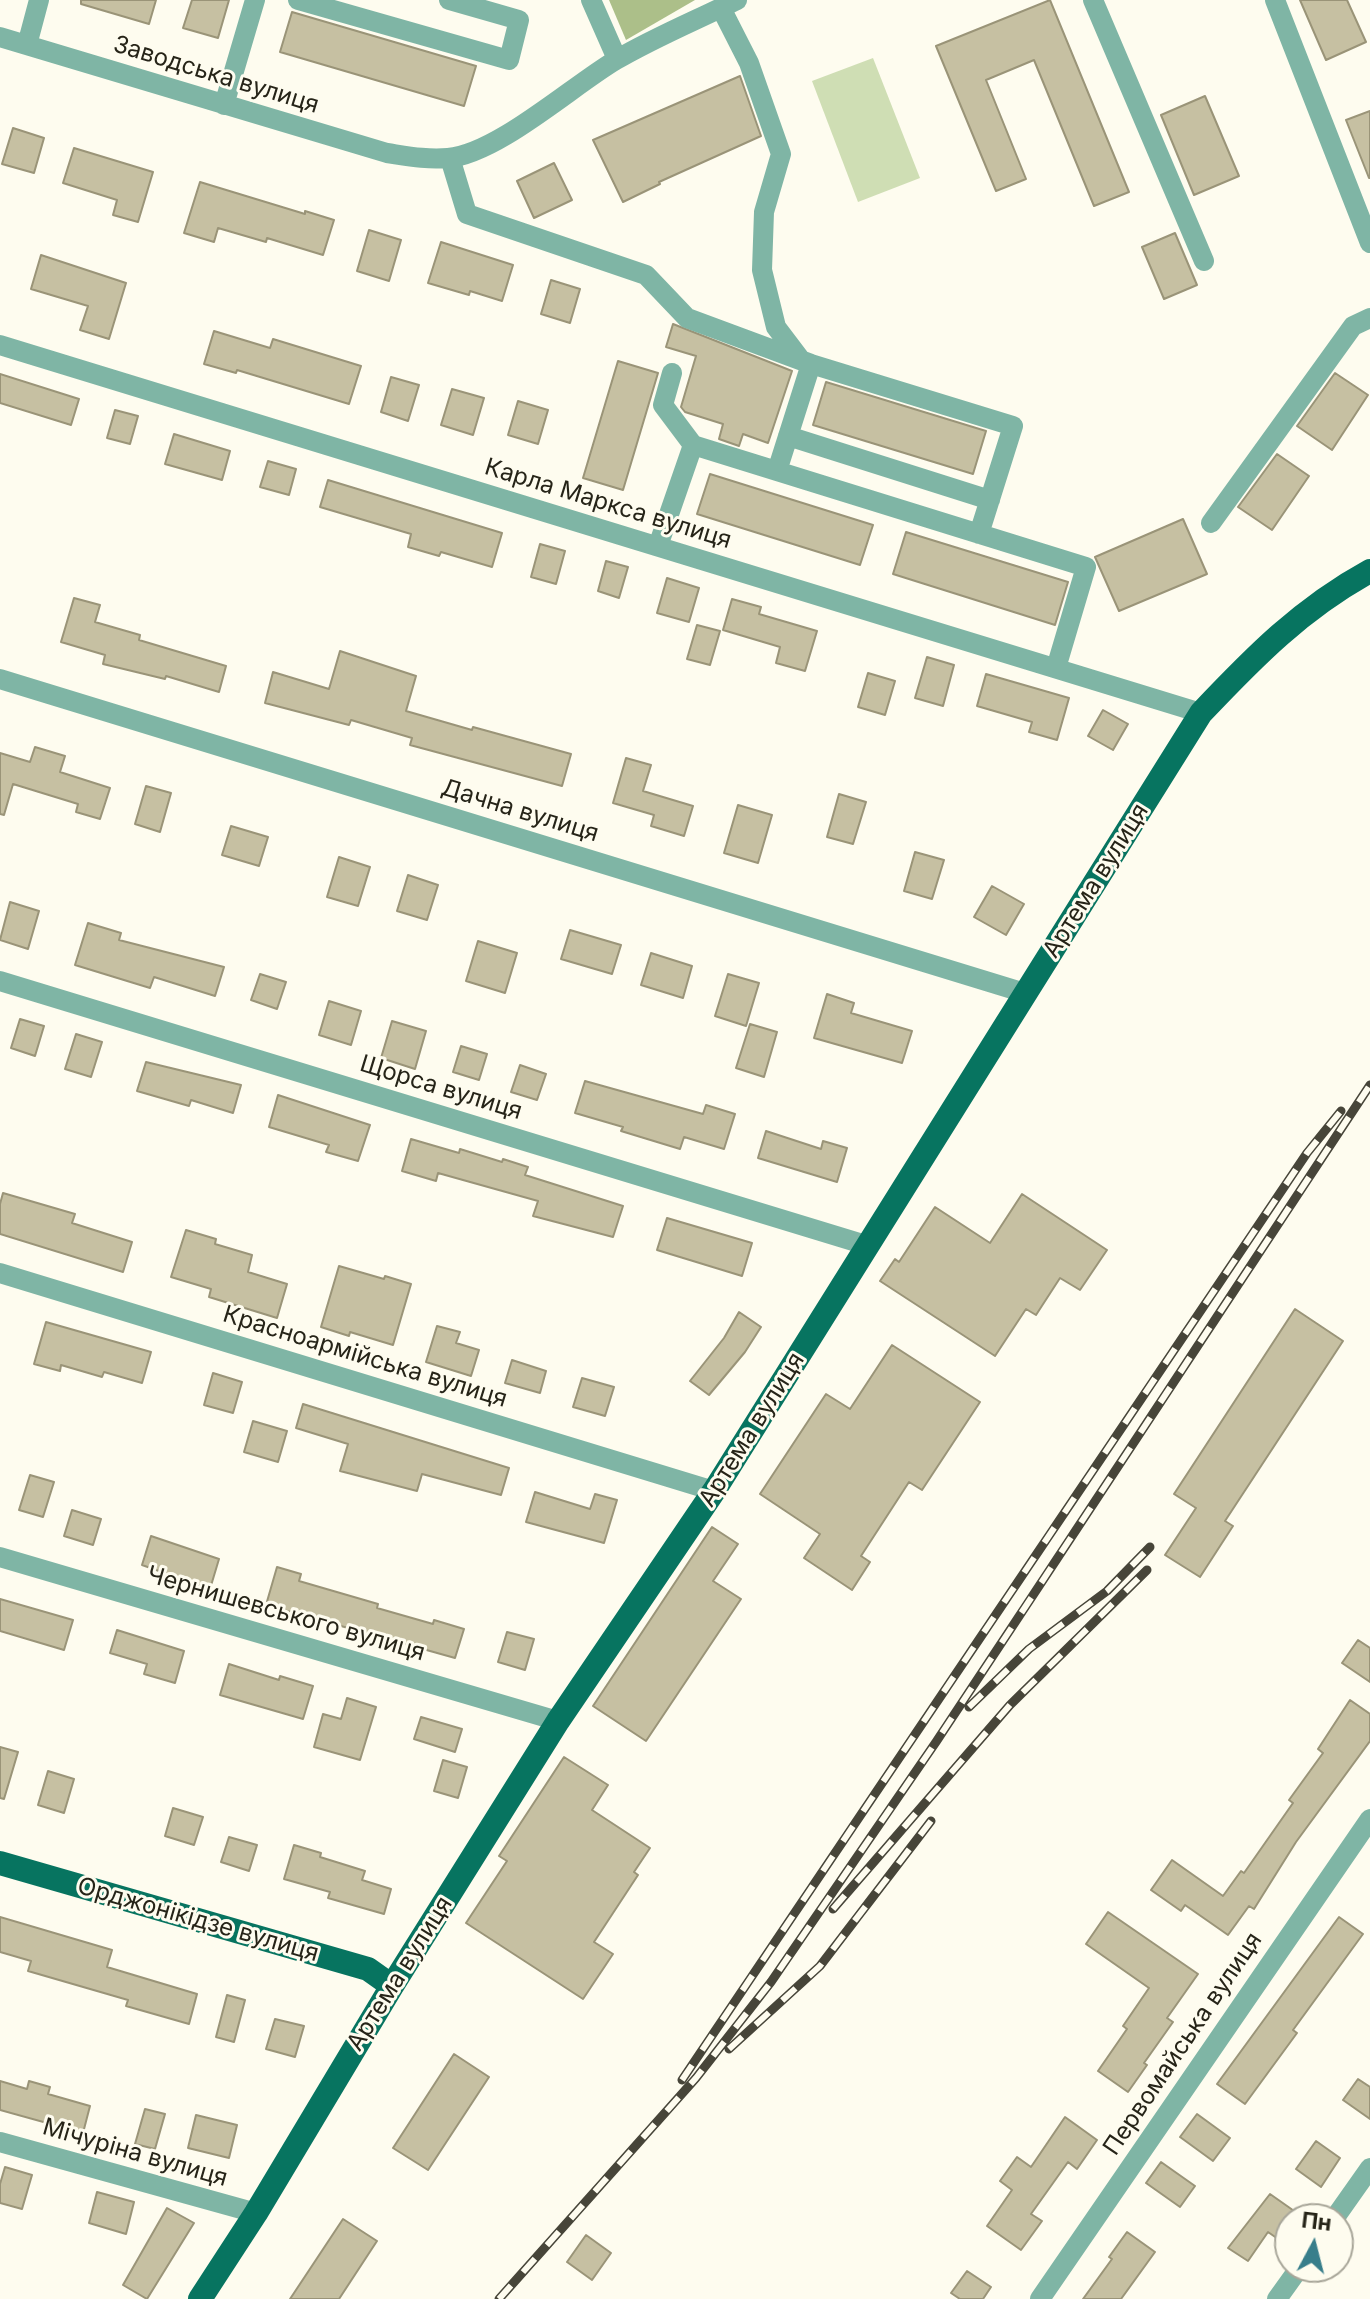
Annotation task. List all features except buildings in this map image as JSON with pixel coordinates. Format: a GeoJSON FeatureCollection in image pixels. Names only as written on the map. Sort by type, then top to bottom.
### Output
{"type":"FeatureCollection","features":[{"type":"Feature","properties":{"kind":"main road","name":"Артема вулиця"},"geometry":{"type":"LineString","coordinates":[[200,2299],[558,1721],[714,1491],[1201,713],[1264,646],[1336,589],[1370,571]]}},
{"type":"Feature","properties":{"kind":"main road"},"geometry":{"type":"LineString","coordinates":[[1336,589],[1370,584]]}},
{"type":"Feature","properties":{"kind":"main road","name":"Орджонікідзе вулиця"},"geometry":{"type":"LineString","coordinates":[[0,1863],[368,1969],[392,1986]]}},
{"type":"Feature","properties":{"kind":"street"},"geometry":{"type":"LineString","coordinates":[[27,45],[39,0]]}},
{"type":"Feature","properties":{"kind":"street"},"geometry":{"type":"LineString","coordinates":[[224,105],[255,0]]}},
{"type":"Feature","properties":{"kind":"street"},"geometry":{"type":"LineString","coordinates":[[298,0],[509,60],[519,20],[449,0]]}},
{"type":"Feature","properties":{"kind":"street"},"geometry":{"type":"LineString","coordinates":[[591,0],[617,59]]}},
{"type":"Feature","properties":{"kind":"street"},"geometry":{"type":"LineString","coordinates":[[1093,0],[1204,261]]}},
{"type":"Feature","properties":{"kind":"street"},"geometry":{"type":"LineString","coordinates":[[1275,0],[1370,243]]}},
{"type":"Feature","properties":{"kind":"street"},"geometry":{"type":"LineString","coordinates":[[729,4],[781,154],[764,212],[762,270],[776,327],[806,362]]}},
{"type":"Feature","properties":{"kind":"street","name":"Заводська вулиця"},"geometry":{"type":"LineString","coordinates":[[0,37],[387,153],[417,158],[450,158],[471,153],[496,141],[617,59],[729,4]]}},
{"type":"Feature","properties":{"kind":"street"},"geometry":{"type":"LineString","coordinates":[[450,158],[467,214],[646,275],[687,318],[806,362],[1013,426],[979,534]]}},
{"type":"Feature","properties":{"kind":"street"},"geometry":{"type":"LineString","coordinates":[[1211,523],[1353,326],[1370,318]]}},
{"type":"Feature","properties":{"kind":"street","name":"Карла Маркса вулиця"},"geometry":{"type":"LineString","coordinates":[[0,345],[1201,713]]}},
{"type":"Feature","properties":{"kind":"street"},"geometry":{"type":"LineString","coordinates":[[777,471],[806,362]]}},
{"type":"Feature","properties":{"kind":"street"},"geometry":{"type":"LineString","coordinates":[[672,373],[663,405],[693,445],[1086,567],[1056,668]]}},
{"type":"Feature","properties":{"kind":"street"},"geometry":{"type":"LineString","coordinates":[[788,436],[990,500]]}},
{"type":"Feature","properties":{"kind":"street"},"geometry":{"type":"LineString","coordinates":[[658,546],[693,445]]}},
{"type":"Feature","properties":{"kind":"street","name":"Дачна вулиця"},"geometry":{"type":"LineString","coordinates":[[0,679],[1025,993]]}},
{"type":"Feature","properties":{"kind":"street","name":"Щорса вулиця"},"geometry":{"type":"LineString","coordinates":[[0,981],[866,1245]]}},
{"type":"Feature","properties":{"kind":"street","name":"Красноармійська вулиця"},"geometry":{"type":"LineString","coordinates":[[0,1273],[714,1491]]}},
{"type":"Feature","properties":{"kind":"street","name":"Чернишевського вулиця"},"geometry":{"type":"LineString","coordinates":[[0,1557],[558,1721]]}},
{"type":"Feature","properties":{"kind":"street","name":"Первомайська вулиця"},"geometry":{"type":"LineString","coordinates":[[1040,2299],[1370,1819]]}},
{"type":"Feature","properties":{"kind":"street","name":"Мічуріна вулиця"},"geometry":{"type":"LineString","coordinates":[[0,2142],[256,2213]]}},
{"type":"Feature","properties":{"kind":"street"},"geometry":{"type":"LineString","coordinates":[[1345,2203],[1370,2168]]}},
{"type":"Feature","properties":{"kind":"green space"},"geometry":{"type":"Polygon","coordinates":[[[609,0],[695,0],[626,40],[609,0]]]}},
{"type":"Feature","properties":{"kind":"green space"},"geometry":{"type":"Polygon","coordinates":[[[873,58],[920,178],[858,202],[812,81],[873,58]]]}},
{"type":"Feature","properties":{"kind":"railway"},"geometry":{"type":"LineString","coordinates":[[499,2299],[696,2078],[771,1982],[936,1742],[1370,1085]]}},
{"type":"Feature","properties":{"kind":"railway"},"geometry":{"type":"LineString","coordinates":[[682,2080],[1307,1153],[1341,1111]]}},
{"type":"Feature","properties":{"kind":"railway"},"geometry":{"type":"LineString","coordinates":[[969,1707],[1029,1649],[1107,1591],[1150,1547]]}},
{"type":"Feature","properties":{"kind":"railway"},"geometry":{"type":"LineString","coordinates":[[833,1909],[1010,1705],[1147,1570]]}},
{"type":"Feature","properties":{"kind":"railway"},"geometry":{"type":"LineString","coordinates":[[729,2049],[820,1966],[931,1821]]}}]}
